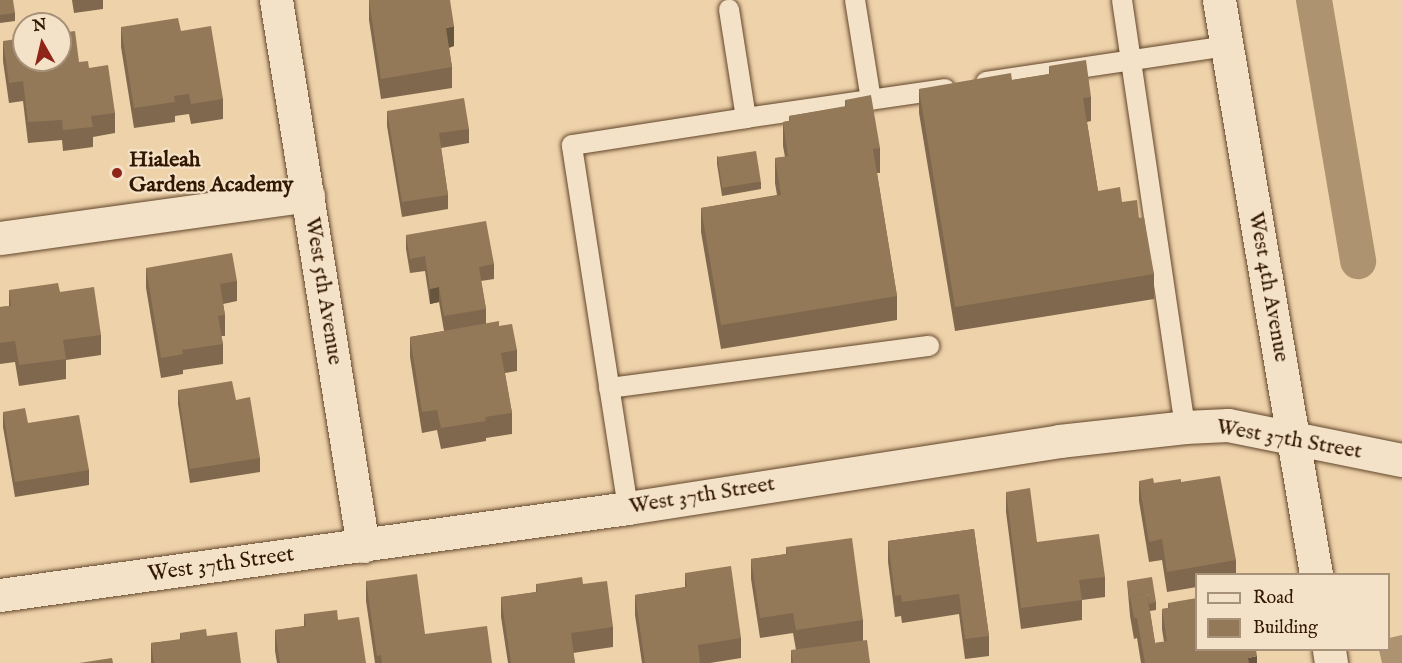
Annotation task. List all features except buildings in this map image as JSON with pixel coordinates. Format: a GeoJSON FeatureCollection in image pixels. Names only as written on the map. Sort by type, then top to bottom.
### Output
{"type":"FeatureCollection","features":[{"type":"Feature","properties":{"kind":"street","name":"West 5th Avenue"},"geometry":{"type":"LineString","coordinates":[[276,0],[363,546]]}},
{"type":"Feature","properties":{"kind":"street","name":"West 4th Avenue"},"geometry":{"type":"LineString","coordinates":[[1219,0],[1316,573]]}},
{"type":"Feature","properties":{"kind":"street"},"geometry":{"type":"LineString","coordinates":[[0,238],[308,195]]}},
{"type":"Feature","properties":{"kind":"street","name":"West 37th Street"},"geometry":{"type":"LineString","coordinates":[[0,595],[628,508],[1059,441],[1185,427],[1228,425],[1402,460]]}},
{"type":"Feature","properties":{"kind":"lane"},"geometry":{"type":"LineString","coordinates":[[855,0],[871,100]]}},
{"type":"Feature","properties":{"kind":"lane"},"geometry":{"type":"LineString","coordinates":[[1122,0],[1185,427]]}},
{"type":"Feature","properties":{"kind":"lane"},"geometry":{"type":"LineString","coordinates":[[729,9],[746,118]]}},
{"type":"Feature","properties":{"kind":"lane"},"geometry":{"type":"LineString","coordinates":[[628,508],[572,145],[1226,46]]}},
{"type":"Feature","properties":{"kind":"lane"},"geometry":{"type":"LineString","coordinates":[[609,388],[929,346]]}},
{"type":"Feature","properties":{"kind":"shaded area"},"geometry":{"type":"Polygon","coordinates":[[[1402,635],[1402,663],[1382,663],[1379,651],[1390,651],[1390,638],[1402,635]]]}},
{"type":"Feature","properties":{"kind":"waterway"},"geometry":{"type":"LineString","coordinates":[[1314,0],[1358,261]]}},
{"type":"Feature","properties":{"kind":"place","name":"Hialeah Gardens Academy"},"geometry":{"type":"Point","coordinates":[117,173]}}]}
